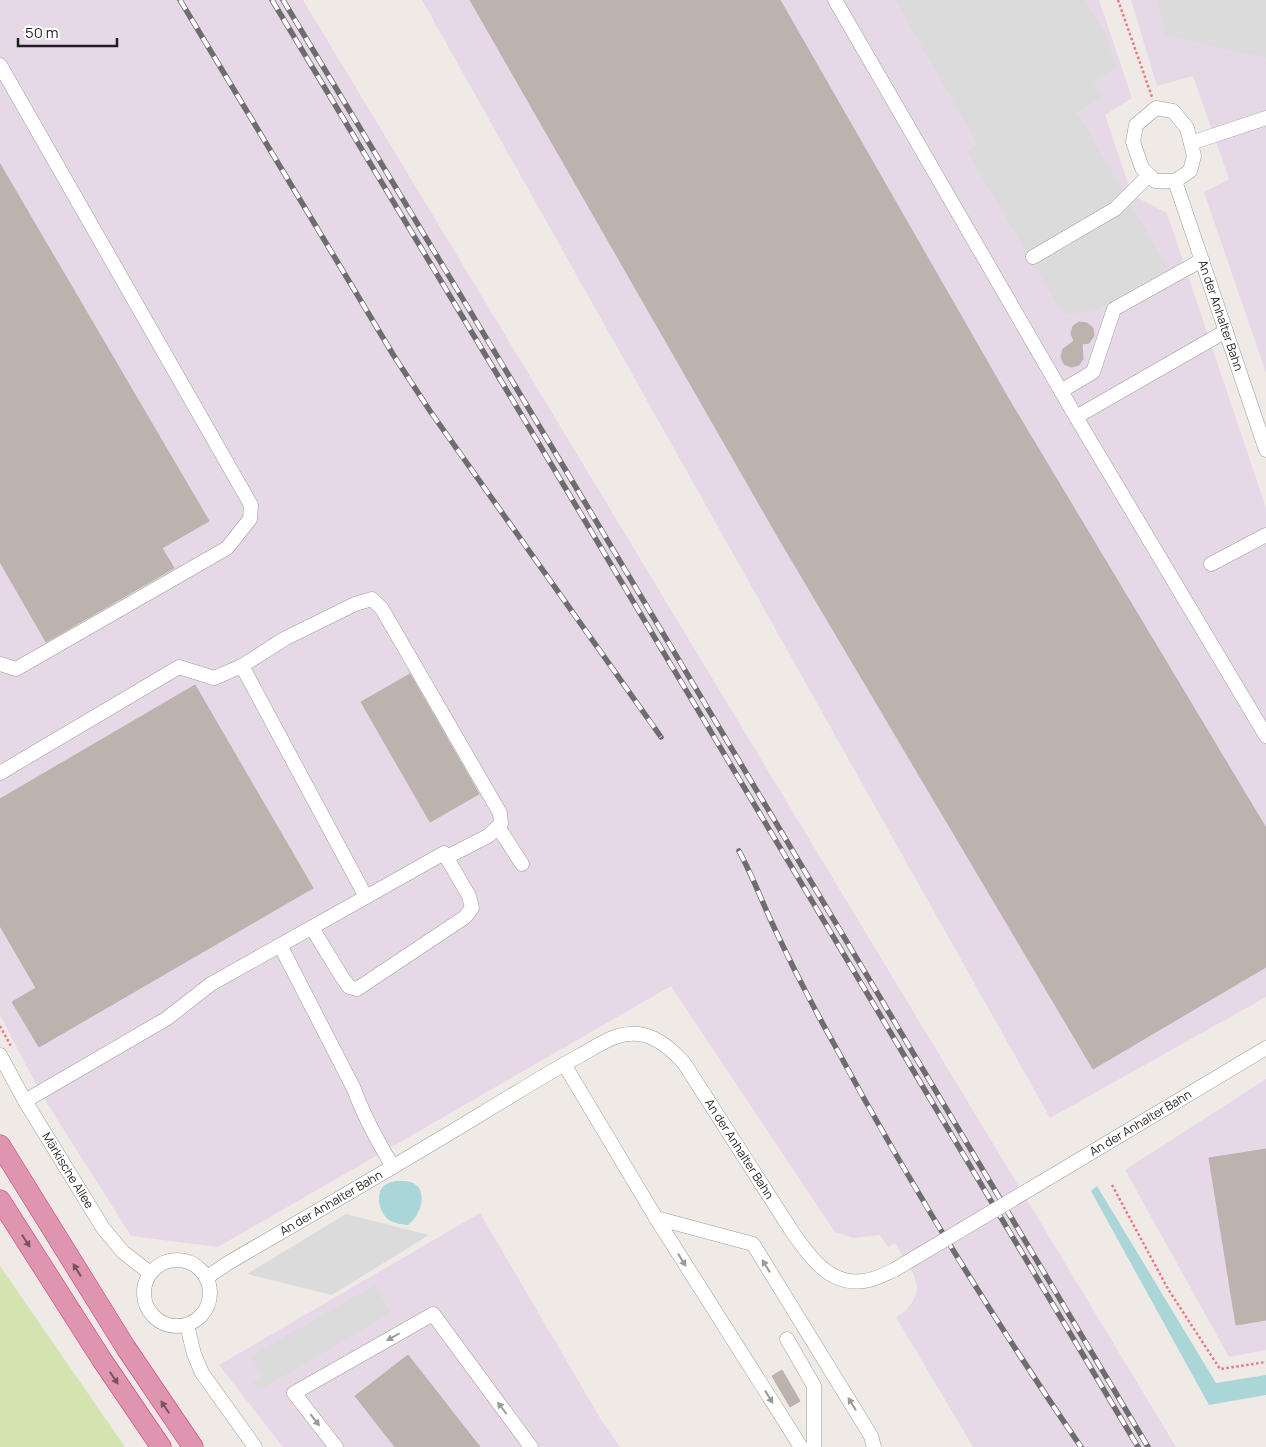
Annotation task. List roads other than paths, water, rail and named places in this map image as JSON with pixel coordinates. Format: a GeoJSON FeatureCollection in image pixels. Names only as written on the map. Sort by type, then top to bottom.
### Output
{"type":"FeatureCollection","features":[{"type":"Feature","properties":{"kind":"highway"},"geometry":{"type":"LineString","coordinates":[[0,1145],[126,1348],[193,1447]]}},
{"type":"Feature","properties":{"kind":"highway"},"geometry":{"type":"LineString","coordinates":[[0,1200],[102,1360],[161,1447]]}},
{"type":"Feature","properties":{"kind":"street"},"geometry":{"type":"LineString","coordinates":[[835,0],[1076,417],[1266,736]]}},
{"type":"Feature","properties":{"kind":"street"},"geometry":{"type":"LineString","coordinates":[[0,65],[251,505],[250,518],[227,548],[16,670],[0,664]]}},
{"type":"Feature","properties":{"kind":"street"},"geometry":{"type":"LineString","coordinates":[[1156,108],[1173,112],[1187,128],[1191,142],[1194,156],[1190,171],[1175,181],[1155,181],[1142,168],[1133,142],[1136,124],[1156,108]]}},
{"type":"Feature","properties":{"kind":"street"},"geometry":{"type":"LineString","coordinates":[[1191,142],[1266,118]]}},
{"type":"Feature","properties":{"kind":"street"},"geometry":{"type":"LineString","coordinates":[[1033,257],[1115,209],[1148,175]]}},
{"type":"Feature","properties":{"kind":"street","name":"An der Anhalter Bahn"},"geometry":{"type":"LineString","coordinates":[[1175,181],[1266,450]]}},
{"type":"Feature","properties":{"kind":"street"},"geometry":{"type":"LineString","coordinates":[[1061,391],[1094,372],[1114,309],[1202,260]]}},
{"type":"Feature","properties":{"kind":"street"},"geometry":{"type":"LineString","coordinates":[[1076,417],[1226,331]]}},
{"type":"Feature","properties":{"kind":"street"},"geometry":{"type":"LineString","coordinates":[[1211,564],[1266,535]]}},
{"type":"Feature","properties":{"kind":"street"},"geometry":{"type":"LineString","coordinates":[[0,773],[179,667],[214,678],[242,666],[284,639],[355,604],[372,599],[382,609],[500,812],[500,824],[488,836],[447,857]]}},
{"type":"Feature","properties":{"kind":"street"},"geometry":{"type":"LineString","coordinates":[[242,666],[366,897]]}},
{"type":"Feature","properties":{"kind":"street"},"geometry":{"type":"LineString","coordinates":[[498,827],[522,864]]}},
{"type":"Feature","properties":{"kind":"street"},"geometry":{"type":"LineString","coordinates":[[25,1101],[166,1019],[211,984],[444,853],[470,896],[472,908],[465,917],[357,990],[349,987],[312,928]]}},
{"type":"Feature","properties":{"kind":"street"},"geometry":{"type":"LineString","coordinates":[[280,945],[354,1089],[374,1134],[393,1168]]}},
{"type":"Feature","properties":{"kind":"street","name":"An der Anhalter Bahn"},"geometry":{"type":"LineString","coordinates":[[206,1278],[228,1263],[393,1168],[564,1064],[607,1040],[619,1036],[634,1034],[661,1041],[684,1062],[792,1233],[809,1255],[824,1270],[838,1278],[852,1281],[865,1281],[894,1270],[1266,1048]]}},
{"type":"Feature","properties":{"kind":"street","name":"Märkische Allee"},"geometry":{"type":"LineString","coordinates":[[0,1055],[25,1101],[103,1228],[123,1252],[150,1273]]}},
{"type":"Feature","properties":{"kind":"street"},"geometry":{"type":"LineString","coordinates":[[564,1064],[656,1218],[801,1447]]}},
{"type":"Feature","properties":{"kind":"street"},"geometry":{"type":"LineString","coordinates":[[656,1218],[753,1244],[871,1436],[874,1447]]}},
{"type":"Feature","properties":{"kind":"street"},"geometry":{"type":"LineString","coordinates":[[180,1260],[190,1263],[199,1269],[206,1278],[210,1287],[208,1306],[196,1321],[187,1325],[166,1325],[150,1313],[145,1303],[144,1293],[150,1273],[158,1266],[168,1261],[180,1260]]}},
{"type":"Feature","properties":{"kind":"street"},"geometry":{"type":"LineString","coordinates":[[336,1447],[294,1394],[433,1314],[531,1447]]}},
{"type":"Feature","properties":{"kind":"street"},"geometry":{"type":"LineString","coordinates":[[187,1325],[194,1354],[202,1373],[255,1447]]}},
{"type":"Feature","properties":{"kind":"street"},"geometry":{"type":"LineString","coordinates":[[786,1338],[814,1386],[814,1447]]}},
{"type":"Feature","properties":{"kind":"water"},"geometry":{"type":"Polygon","coordinates":[[[396,1181],[412,1182],[420,1189],[421,1206],[416,1217],[408,1225],[396,1223],[386,1218],[380,1206],[379,1196],[382,1188],[388,1183],[396,1181]]]}},
{"type":"Feature","properties":{"kind":"water"},"geometry":{"type":"Polygon","coordinates":[[[1097,1186],[1216,1383],[1266,1375],[1266,1395],[1209,1405],[1091,1191],[1097,1186]]]}},
{"type":"Feature","properties":{"kind":"railway"},"geometry":{"type":"LineString","coordinates":[[180,0],[394,356],[430,411],[661,737]]}},
{"type":"Feature","properties":{"kind":"railway"},"geometry":{"type":"LineString","coordinates":[[272,0],[1138,1447]]}},
{"type":"Feature","properties":{"kind":"railway"},"geometry":{"type":"LineString","coordinates":[[283,0],[1148,1447]]}},
{"type":"Feature","properties":{"kind":"railway"},"geometry":{"type":"LineString","coordinates":[[739,851],[802,984],[862,1096],[952,1249],[1015,1349],[1081,1447]]}}]}
